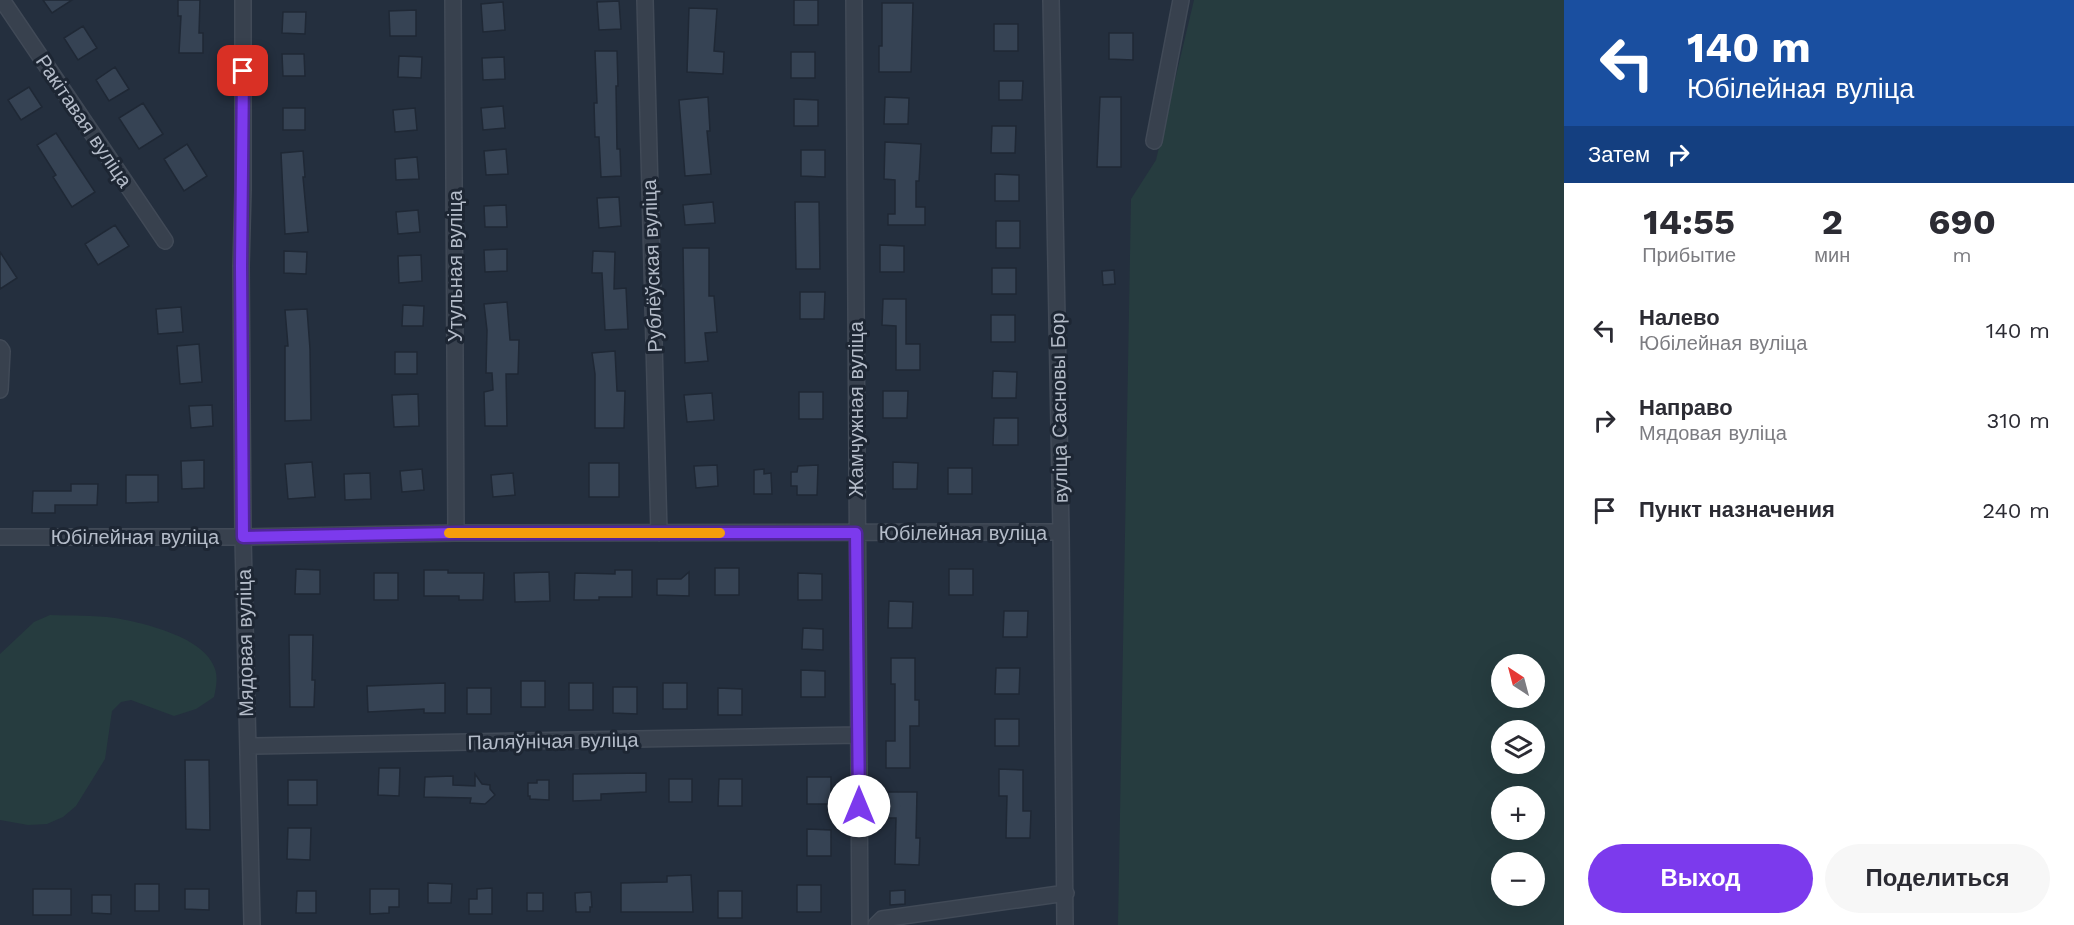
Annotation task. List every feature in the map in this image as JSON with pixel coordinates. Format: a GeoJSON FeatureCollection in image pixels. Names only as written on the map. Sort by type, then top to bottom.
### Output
{"type":"FeatureCollection","features":[{"type":"Feature","properties":{"kind":"street","name":"Ракітавая вуліца"},"geometry":{"type":"LineString","coordinates":[[2,0],[165,241]]}},
{"type":"Feature","properties":{"kind":"street","name":"Мядовая вуліца"},"geometry":{"type":"LineString","coordinates":[[243,0],[241,278],[243,537],[252,925]]}},
{"type":"Feature","properties":{"kind":"street","name":"Утульная вуліца"},"geometry":{"type":"LineString","coordinates":[[453,0],[456,533]]}},
{"type":"Feature","properties":{"kind":"street","name":"Рублёўская вуліца"},"geometry":{"type":"LineString","coordinates":[[645,0],[659,533]]}},
{"type":"Feature","properties":{"kind":"street","name":"Жамчужная вуліца"},"geometry":{"type":"LineString","coordinates":[[854,0],[860,925]]}},
{"type":"Feature","properties":{"kind":"street","name":"вуліца Сасновы Бор"},"geometry":{"type":"LineString","coordinates":[[1052,0],[1065,925]]}},
{"type":"Feature","properties":{"kind":"street"},"geometry":{"type":"LineString","coordinates":[[1154,141],[1181,0]]}},
{"type":"Feature","properties":{"kind":"street"},"geometry":{"type":"LineString","coordinates":[[0,348],[2,351],[0,390]]}},
{"type":"Feature","properties":{"kind":"street","name":"Юбілейная вуліца"},"geometry":{"type":"LineString","coordinates":[[0,537],[243,537],[456,533],[1061,532]]}},
{"type":"Feature","properties":{"kind":"street","name":"Паляўнічая вуліца"},"geometry":{"type":"LineString","coordinates":[[248,746],[858,735]]}},
{"type":"Feature","properties":{"kind":"street"},"geometry":{"type":"LineString","coordinates":[[876,925],[882,920],[1065,893]]}},
{"type":"Feature","properties":{"kind":"green space"},"geometry":{"type":"Polygon","coordinates":[[[1194,0],[1564,0],[1564,925],[1118,925],[1131,199],[1156,160],[1194,0]]]}},
{"type":"Feature","properties":{"kind":"green space"},"geometry":{"type":"Polygon","coordinates":[[[50,615],[115,618],[172,633],[199,648],[209,658],[215,669],[216,683],[214,697],[196,709],[174,716],[131,700],[121,702],[112,711],[105,759],[76,806],[63,817],[47,824],[28,825],[0,820],[0,654],[34,622],[50,615]]]}},
{"type":"Feature","properties":{"kind":"building"},"geometry":{"type":"Polygon","coordinates":[[[43,0],[72,0],[52,13],[43,0]]]}},
{"type":"Feature","properties":{"kind":"building"},"geometry":{"type":"Polygon","coordinates":[[[178,0],[200,0],[199,33],[203,33],[203,53],[179,53],[181,16],[178,16],[178,0]]]}},
{"type":"Feature","properties":{"kind":"building"},"geometry":{"type":"Polygon","coordinates":[[[794,0],[818,0],[818,25],[794,25],[794,0]]]}},
{"type":"Feature","properties":{"kind":"building"},"geometry":{"type":"Polygon","coordinates":[[[619,1],[621,29],[599,30],[597,2],[619,1]]]}},
{"type":"Feature","properties":{"kind":"building"},"geometry":{"type":"Polygon","coordinates":[[[503,2],[505,30],[483,32],[481,4],[503,2]]]}},
{"type":"Feature","properties":{"kind":"building"},"geometry":{"type":"Polygon","coordinates":[[[882,3],[913,3],[911,72],[879,72],[879,46],[882,46],[882,3]]]}},
{"type":"Feature","properties":{"kind":"building"},"geometry":{"type":"Polygon","coordinates":[[[689,8],[717,9],[714,51],[724,52],[723,74],[687,72],[689,8]]]}},
{"type":"Feature","properties":{"kind":"building"},"geometry":{"type":"Polygon","coordinates":[[[416,10],[416,36],[390,36],[389,11],[416,10]]]}},
{"type":"Feature","properties":{"kind":"building"},"geometry":{"type":"Polygon","coordinates":[[[283,12],[306,12],[305,34],[282,33],[283,12]]]}},
{"type":"Feature","properties":{"kind":"building"},"geometry":{"type":"Polygon","coordinates":[[[994,24],[1018,24],[1018,51],[994,51],[994,24]]]}},
{"type":"Feature","properties":{"kind":"building"},"geometry":{"type":"Polygon","coordinates":[[[83,26],[97,48],[78,60],[64,38],[83,26]]]}},
{"type":"Feature","properties":{"kind":"building"},"geometry":{"type":"Polygon","coordinates":[[[1109,33],[1133,33],[1133,60],[1109,59],[1109,33]]]}},
{"type":"Feature","properties":{"kind":"building"},"geometry":{"type":"Polygon","coordinates":[[[595,51],[617,51],[617,149],[620,149],[621,176],[601,177],[599,137],[595,137],[594,103],[597,103],[595,51]]]}},
{"type":"Feature","properties":{"kind":"building"},"geometry":{"type":"Polygon","coordinates":[[[791,52],[815,52],[815,78],[791,78],[791,52]]]}},
{"type":"Feature","properties":{"kind":"building"},"geometry":{"type":"Polygon","coordinates":[[[282,54],[304,54],[305,76],[283,76],[282,54]]]}},
{"type":"Feature","properties":{"kind":"building"},"geometry":{"type":"Polygon","coordinates":[[[399,56],[422,57],[421,78],[398,77],[399,56]]]}},
{"type":"Feature","properties":{"kind":"building"},"geometry":{"type":"Polygon","coordinates":[[[504,57],[505,79],[483,80],[482,58],[504,57]]]}},
{"type":"Feature","properties":{"kind":"building"},"geometry":{"type":"Polygon","coordinates":[[[115,67],[129,89],[109,101],[96,80],[115,67]]]}},
{"type":"Feature","properties":{"kind":"building"},"geometry":{"type":"Polygon","coordinates":[[[999,81],[1023,81],[1022,100],[999,100],[999,81]]]}},
{"type":"Feature","properties":{"kind":"building"},"geometry":{"type":"Polygon","coordinates":[[[29,87],[42,107],[21,120],[8,100],[29,87]]]}},
{"type":"Feature","properties":{"kind":"building"},"geometry":{"type":"Polygon","coordinates":[[[708,97],[710,131],[707,131],[711,174],[685,176],[679,100],[708,97]]]}},
{"type":"Feature","properties":{"kind":"building"},"geometry":{"type":"Polygon","coordinates":[[[885,97],[909,98],[908,124],[884,124],[885,97]]]}},
{"type":"Feature","properties":{"kind":"building"},"geometry":{"type":"Polygon","coordinates":[[[1100,97],[1121,97],[1121,167],[1097,167],[1100,97]]]}},
{"type":"Feature","properties":{"kind":"building"},"geometry":{"type":"Polygon","coordinates":[[[794,99],[818,100],[818,126],[794,126],[794,99]]]}},
{"type":"Feature","properties":{"kind":"building"},"geometry":{"type":"Polygon","coordinates":[[[143,103],[163,134],[139,149],[119,118],[143,103]]]}},
{"type":"Feature","properties":{"kind":"building"},"geometry":{"type":"Polygon","coordinates":[[[503,106],[505,128],[483,130],[481,108],[503,106]]]}},
{"type":"Feature","properties":{"kind":"building"},"geometry":{"type":"Polygon","coordinates":[[[283,108],[305,108],[305,130],[283,130],[283,108]]]}},
{"type":"Feature","properties":{"kind":"building"},"geometry":{"type":"Polygon","coordinates":[[[415,108],[417,130],[395,132],[393,110],[415,108]]]}},
{"type":"Feature","properties":{"kind":"building"},"geometry":{"type":"Polygon","coordinates":[[[992,126],[1016,126],[1015,153],[991,153],[992,126]]]}},
{"type":"Feature","properties":{"kind":"building"},"geometry":{"type":"Polygon","coordinates":[[[56,133],[95,192],[72,207],[37,145],[56,133]]]}},
{"type":"Feature","properties":{"kind":"building"},"geometry":{"type":"Polygon","coordinates":[[[885,142],[921,144],[919,181],[916,181],[916,207],[925,207],[925,225],[888,225],[888,214],[895,214],[895,180],[884,179],[885,142]]]}},
{"type":"Feature","properties":{"kind":"building"},"geometry":{"type":"Polygon","coordinates":[[[187,144],[207,176],[184,191],[164,159],[187,144]]]}},
{"type":"Feature","properties":{"kind":"building"},"geometry":{"type":"Polygon","coordinates":[[[506,149],[508,174],[486,175],[484,151],[506,149]]]}},
{"type":"Feature","properties":{"kind":"building"},"geometry":{"type":"Polygon","coordinates":[[[801,150],[825,150],[825,177],[801,176],[801,150]]]}},
{"type":"Feature","properties":{"kind":"building"},"geometry":{"type":"Polygon","coordinates":[[[303,151],[308,232],[285,234],[281,153],[303,151]]]}},
{"type":"Feature","properties":{"kind":"building"},"geometry":{"type":"Polygon","coordinates":[[[417,157],[419,179],[396,180],[395,159],[417,157]]]}},
{"type":"Feature","properties":{"kind":"building"},"geometry":{"type":"Polygon","coordinates":[[[995,174],[1019,175],[1019,201],[995,201],[995,174]]]}},
{"type":"Feature","properties":{"kind":"building"},"geometry":{"type":"Polygon","coordinates":[[[619,197],[621,226],[599,228],[597,198],[619,197]]]}},
{"type":"Feature","properties":{"kind":"building"},"geometry":{"type":"Polygon","coordinates":[[[713,202],[715,223],[685,225],[683,205],[713,202]]]}},
{"type":"Feature","properties":{"kind":"building"},"geometry":{"type":"Polygon","coordinates":[[[795,202],[819,202],[820,269],[796,269],[795,202]]]}},
{"type":"Feature","properties":{"kind":"building"},"geometry":{"type":"Polygon","coordinates":[[[506,205],[507,227],[485,227],[484,206],[506,205]]]}},
{"type":"Feature","properties":{"kind":"building"},"geometry":{"type":"Polygon","coordinates":[[[418,210],[420,232],[398,234],[396,212],[418,210]]]}},
{"type":"Feature","properties":{"kind":"building"},"geometry":{"type":"Polygon","coordinates":[[[996,221],[1020,221],[1020,248],[996,248],[996,221]]]}},
{"type":"Feature","properties":{"kind":"building"},"geometry":{"type":"Polygon","coordinates":[[[115,225],[129,246],[98,265],[85,244],[115,225]]]}},
{"type":"Feature","properties":{"kind":"building"},"geometry":{"type":"Polygon","coordinates":[[[880,245],[904,246],[904,272],[880,272],[880,245]]]}},
{"type":"Feature","properties":{"kind":"building"},"geometry":{"type":"Polygon","coordinates":[[[683,248],[709,248],[709,296],[714,296],[717,332],[705,333],[708,361],[685,363],[683,248]]]}},
{"type":"Feature","properties":{"kind":"building"},"geometry":{"type":"Polygon","coordinates":[[[507,249],[507,271],[485,272],[484,250],[507,249]]]}},
{"type":"Feature","properties":{"kind":"building"},"geometry":{"type":"Polygon","coordinates":[[[284,251],[307,252],[306,274],[284,273],[284,251]]]}},
{"type":"Feature","properties":{"kind":"building"},"geometry":{"type":"Polygon","coordinates":[[[593,251],[615,252],[614,289],[626,288],[628,329],[605,330],[602,273],[592,273],[593,251]]]}},
{"type":"Feature","properties":{"kind":"building"},"geometry":{"type":"Polygon","coordinates":[[[0,252],[17,278],[0,289],[0,252]]]}},
{"type":"Feature","properties":{"kind":"building"},"geometry":{"type":"Polygon","coordinates":[[[421,255],[422,281],[399,283],[398,256],[421,255]]]}},
{"type":"Feature","properties":{"kind":"building"},"geometry":{"type":"Polygon","coordinates":[[[992,268],[1016,268],[1016,294],[992,294],[992,268]]]}},
{"type":"Feature","properties":{"kind":"building"},"geometry":{"type":"Polygon","coordinates":[[[1114,270],[1115,284],[1103,285],[1102,271],[1114,270]]]}},
{"type":"Feature","properties":{"kind":"building"},"geometry":{"type":"Polygon","coordinates":[[[800,292],[825,292],[824,319],[800,319],[800,292]]]}},
{"type":"Feature","properties":{"kind":"building"},"geometry":{"type":"Polygon","coordinates":[[[883,299],[906,299],[906,344],[920,344],[920,370],[896,370],[896,326],[882,325],[883,299]]]}},
{"type":"Feature","properties":{"kind":"building"},"geometry":{"type":"Polygon","coordinates":[[[507,302],[510,340],[519,340],[518,374],[506,374],[507,426],[485,426],[484,392],[493,390],[492,373],[486,373],[487,330],[484,304],[507,302]]]}},
{"type":"Feature","properties":{"kind":"building"},"geometry":{"type":"Polygon","coordinates":[[[403,305],[424,306],[423,326],[402,326],[403,305]]]}},
{"type":"Feature","properties":{"kind":"building"},"geometry":{"type":"Polygon","coordinates":[[[181,307],[183,332],[158,334],[156,309],[181,307]]]}},
{"type":"Feature","properties":{"kind":"building"},"geometry":{"type":"Polygon","coordinates":[[[307,309],[311,420],[285,421],[285,346],[288,346],[285,310],[307,309]]]}},
{"type":"Feature","properties":{"kind":"building"},"geometry":{"type":"Polygon","coordinates":[[[991,315],[1015,315],[1015,342],[991,342],[991,315]]]}},
{"type":"Feature","properties":{"kind":"building"},"geometry":{"type":"Polygon","coordinates":[[[199,344],[202,382],[180,384],[177,346],[199,344]]]}},
{"type":"Feature","properties":{"kind":"building"},"geometry":{"type":"Polygon","coordinates":[[[615,351],[617,391],[625,391],[624,428],[595,428],[595,374],[592,353],[615,351]]]}},
{"type":"Feature","properties":{"kind":"building"},"geometry":{"type":"Polygon","coordinates":[[[395,352],[417,352],[417,374],[395,374],[395,352]]]}},
{"type":"Feature","properties":{"kind":"building"},"geometry":{"type":"Polygon","coordinates":[[[993,371],[1017,372],[1016,398],[992,398],[993,371]]]}},
{"type":"Feature","properties":{"kind":"building"},"geometry":{"type":"Polygon","coordinates":[[[883,391],[908,391],[907,418],[883,418],[883,391]]]}},
{"type":"Feature","properties":{"kind":"building"},"geometry":{"type":"Polygon","coordinates":[[[799,392],[823,392],[823,419],[799,419],[799,392]]]}},
{"type":"Feature","properties":{"kind":"building"},"geometry":{"type":"Polygon","coordinates":[[[712,393],[714,420],[687,422],[684,395],[712,393]]]}},
{"type":"Feature","properties":{"kind":"building"},"geometry":{"type":"Polygon","coordinates":[[[418,394],[419,426],[394,427],[392,395],[418,394]]]}},
{"type":"Feature","properties":{"kind":"building"},"geometry":{"type":"Polygon","coordinates":[[[212,405],[213,426],[191,428],[189,406],[212,405]]]}},
{"type":"Feature","properties":{"kind":"building"},"geometry":{"type":"Polygon","coordinates":[[[994,418],[1018,418],[1018,445],[993,445],[994,418]]]}},
{"type":"Feature","properties":{"kind":"building"},"geometry":{"type":"Polygon","coordinates":[[[204,460],[204,488],[182,489],[181,461],[204,460]]]}},
{"type":"Feature","properties":{"kind":"building"},"geometry":{"type":"Polygon","coordinates":[[[312,462],[315,497],[288,499],[285,464],[312,462]]]}},
{"type":"Feature","properties":{"kind":"building"},"geometry":{"type":"Polygon","coordinates":[[[893,462],[918,463],[917,489],[893,489],[893,462]]]}},
{"type":"Feature","properties":{"kind":"building"},"geometry":{"type":"Polygon","coordinates":[[[589,463],[619,463],[619,497],[589,497],[589,463]]]}},
{"type":"Feature","properties":{"kind":"building"},"geometry":{"type":"Polygon","coordinates":[[[717,465],[718,486],[696,488],[694,466],[717,465]]]}},
{"type":"Feature","properties":{"kind":"building"},"geometry":{"type":"Polygon","coordinates":[[[818,465],[817,495],[797,495],[797,486],[791,486],[791,472],[797,472],[798,466],[818,465]]]}},
{"type":"Feature","properties":{"kind":"building"},"geometry":{"type":"Polygon","coordinates":[[[948,468],[972,468],[972,494],[948,494],[948,468]]]}},
{"type":"Feature","properties":{"kind":"building"},"geometry":{"type":"Polygon","coordinates":[[[422,469],[424,490],[402,492],[400,471],[422,469]]]}},
{"type":"Feature","properties":{"kind":"building"},"geometry":{"type":"Polygon","coordinates":[[[764,469],[764,474],[771,473],[772,494],[754,494],[754,470],[764,469]]]}},
{"type":"Feature","properties":{"kind":"building"},"geometry":{"type":"Polygon","coordinates":[[[370,473],[371,499],[345,500],[344,474],[370,473]]]}},
{"type":"Feature","properties":{"kind":"building"},"geometry":{"type":"Polygon","coordinates":[[[513,473],[515,495],[493,497],[491,475],[513,473]]]}},
{"type":"Feature","properties":{"kind":"building"},"geometry":{"type":"Polygon","coordinates":[[[126,475],[158,475],[158,502],[126,503],[126,475]]]}},
{"type":"Feature","properties":{"kind":"building"},"geometry":{"type":"Polygon","coordinates":[[[71,484],[98,484],[97,505],[55,505],[55,513],[32,513],[33,491],[71,491],[71,484]]]}},
{"type":"Feature","properties":{"kind":"building"},"geometry":{"type":"Polygon","coordinates":[[[715,568],[739,568],[739,595],[715,595],[715,568]]]}},
{"type":"Feature","properties":{"kind":"building"},"geometry":{"type":"Polygon","coordinates":[[[296,569],[320,570],[320,594],[295,594],[296,569]]]}},
{"type":"Feature","properties":{"kind":"building"},"geometry":{"type":"Polygon","coordinates":[[[949,569],[973,569],[973,595],[949,595],[949,569]]]}},
{"type":"Feature","properties":{"kind":"building"},"geometry":{"type":"Polygon","coordinates":[[[424,570],[484,573],[483,600],[459,600],[459,596],[424,596],[424,570]]]}},
{"type":"Feature","properties":{"kind":"building"},"geometry":{"type":"Polygon","coordinates":[[[615,570],[632,570],[632,597],[574,600],[575,573],[615,574],[615,570]]]}},
{"type":"Feature","properties":{"kind":"building"},"geometry":{"type":"Polygon","coordinates":[[[549,572],[550,601],[515,602],[514,573],[549,572]]]}},
{"type":"Feature","properties":{"kind":"building"},"geometry":{"type":"Polygon","coordinates":[[[689,572],[689,596],[657,595],[657,579],[681,579],[689,572]]]}},
{"type":"Feature","properties":{"kind":"building"},"geometry":{"type":"Polygon","coordinates":[[[374,573],[398,573],[398,600],[374,600],[374,573]]]}},
{"type":"Feature","properties":{"kind":"building"},"geometry":{"type":"Polygon","coordinates":[[[798,573],[822,574],[822,600],[798,600],[798,573]]]}},
{"type":"Feature","properties":{"kind":"building"},"geometry":{"type":"Polygon","coordinates":[[[889,601],[913,602],[912,628],[888,628],[889,601]]]}},
{"type":"Feature","properties":{"kind":"building"},"geometry":{"type":"Polygon","coordinates":[[[1004,611],[1028,611],[1027,637],[1003,637],[1004,611]]]}},
{"type":"Feature","properties":{"kind":"building"},"geometry":{"type":"Polygon","coordinates":[[[803,628],[823,629],[823,650],[802,649],[803,628]]]}},
{"type":"Feature","properties":{"kind":"building"},"geometry":{"type":"Polygon","coordinates":[[[289,635],[313,635],[314,707],[290,707],[289,635]]]}},
{"type":"Feature","properties":{"kind":"building"},"geometry":{"type":"Polygon","coordinates":[[[891,658],[915,658],[915,700],[919,700],[919,726],[910,726],[910,768],[886,768],[886,741],[895,741],[895,684],[891,684],[891,658]]]}},
{"type":"Feature","properties":{"kind":"building"},"geometry":{"type":"Polygon","coordinates":[[[996,668],[1020,668],[1019,694],[995,694],[996,668]]]}},
{"type":"Feature","properties":{"kind":"building"},"geometry":{"type":"Polygon","coordinates":[[[801,670],[825,671],[825,697],[801,697],[801,670]]]}},
{"type":"Feature","properties":{"kind":"building"},"geometry":{"type":"Polygon","coordinates":[[[521,681],[545,681],[545,707],[521,707],[521,681]]]}},
{"type":"Feature","properties":{"kind":"building"},"geometry":{"type":"Polygon","coordinates":[[[445,683],[445,713],[424,713],[424,709],[368,712],[367,686],[445,683]]]}},
{"type":"Feature","properties":{"kind":"building"},"geometry":{"type":"Polygon","coordinates":[[[569,683],[593,683],[593,710],[569,710],[569,683]]]}},
{"type":"Feature","properties":{"kind":"building"},"geometry":{"type":"Polygon","coordinates":[[[663,683],[687,683],[687,709],[663,709],[663,683]]]}},
{"type":"Feature","properties":{"kind":"building"},"geometry":{"type":"Polygon","coordinates":[[[613,687],[637,687],[637,714],[613,713],[613,687]]]}},
{"type":"Feature","properties":{"kind":"building"},"geometry":{"type":"Polygon","coordinates":[[[467,688],[491,688],[491,714],[467,714],[467,688]]]}},
{"type":"Feature","properties":{"kind":"building"},"geometry":{"type":"Polygon","coordinates":[[[718,688],[742,689],[742,715],[718,715],[718,688]]]}},
{"type":"Feature","properties":{"kind":"building"},"geometry":{"type":"Polygon","coordinates":[[[995,719],[1019,719],[1019,746],[995,746],[995,719]]]}},
{"type":"Feature","properties":{"kind":"building"},"geometry":{"type":"Polygon","coordinates":[[[185,760],[209,760],[210,830],[186,829],[185,760]]]}},
{"type":"Feature","properties":{"kind":"building"},"geometry":{"type":"Polygon","coordinates":[[[379,768],[400,768],[399,796],[378,795],[379,768]]]}},
{"type":"Feature","properties":{"kind":"building"},"geometry":{"type":"Polygon","coordinates":[[[999,769],[1023,770],[1023,811],[1031,811],[1030,838],[1006,838],[1007,796],[999,796],[999,769]]]}},
{"type":"Feature","properties":{"kind":"building"},"geometry":{"type":"Polygon","coordinates":[[[646,773],[646,792],[601,794],[601,800],[573,801],[573,774],[646,773]]]}},
{"type":"Feature","properties":{"kind":"building"},"geometry":{"type":"Polygon","coordinates":[[[475,774],[482,784],[490,785],[495,795],[485,804],[470,803],[471,798],[424,797],[425,777],[453,776],[453,785],[475,786],[475,774]]]}},
{"type":"Feature","properties":{"kind":"building"},"geometry":{"type":"Polygon","coordinates":[[[807,777],[831,777],[831,804],[807,804],[807,777]]]}},
{"type":"Feature","properties":{"kind":"building"},"geometry":{"type":"Polygon","coordinates":[[[669,779],[692,779],[692,802],[669,802],[669,779]]]}},
{"type":"Feature","properties":{"kind":"building"},"geometry":{"type":"Polygon","coordinates":[[[719,779],[742,779],[742,806],[718,806],[719,779]]]}},
{"type":"Feature","properties":{"kind":"building"},"geometry":{"type":"Polygon","coordinates":[[[288,780],[317,780],[317,805],[288,805],[288,780]]]}},
{"type":"Feature","properties":{"kind":"building"},"geometry":{"type":"Polygon","coordinates":[[[537,780],[549,780],[549,800],[530,799],[528,796],[528,783],[537,783],[537,780]]]}},
{"type":"Feature","properties":{"kind":"building"},"geometry":{"type":"Polygon","coordinates":[[[888,792],[917,792],[916,838],[920,838],[919,865],[895,864],[896,818],[888,818],[888,792]]]}},
{"type":"Feature","properties":{"kind":"building"},"geometry":{"type":"Polygon","coordinates":[[[288,828],[311,828],[310,860],[287,859],[288,828]]]}},
{"type":"Feature","properties":{"kind":"building"},"geometry":{"type":"Polygon","coordinates":[[[807,829],[831,830],[831,856],[807,856],[807,829]]]}},
{"type":"Feature","properties":{"kind":"building"},"geometry":{"type":"Polygon","coordinates":[[[691,875],[693,912],[621,912],[621,883],[667,882],[667,876],[691,875]]]}},
{"type":"Feature","properties":{"kind":"building"},"geometry":{"type":"Polygon","coordinates":[[[428,883],[452,884],[451,903],[428,903],[428,883]]]}},
{"type":"Feature","properties":{"kind":"building"},"geometry":{"type":"Polygon","coordinates":[[[135,884],[159,884],[159,911],[135,911],[135,884]]]}},
{"type":"Feature","properties":{"kind":"building"},"geometry":{"type":"Polygon","coordinates":[[[797,885],[821,885],[821,912],[797,912],[797,885]]]}},
{"type":"Feature","properties":{"kind":"building"},"geometry":{"type":"Polygon","coordinates":[[[492,888],[492,914],[469,914],[469,899],[477,899],[477,889],[492,888]]]}},
{"type":"Feature","properties":{"kind":"building"},"geometry":{"type":"Polygon","coordinates":[[[33,889],[71,889],[71,915],[33,915],[33,889]]]}},
{"type":"Feature","properties":{"kind":"building"},"geometry":{"type":"Polygon","coordinates":[[[185,889],[209,889],[209,910],[185,909],[185,889]]]}},
{"type":"Feature","properties":{"kind":"building"},"geometry":{"type":"Polygon","coordinates":[[[370,889],[399,889],[399,907],[389,907],[389,913],[370,914],[370,889]]]}},
{"type":"Feature","properties":{"kind":"building"},"geometry":{"type":"Polygon","coordinates":[[[905,890],[905,904],[890,905],[890,891],[905,890]]]}},
{"type":"Feature","properties":{"kind":"building"},"geometry":{"type":"Polygon","coordinates":[[[297,891],[316,891],[316,913],[296,913],[297,891]]]}},
{"type":"Feature","properties":{"kind":"building"},"geometry":{"type":"Polygon","coordinates":[[[718,891],[742,891],[742,918],[718,918],[718,891]]]}},
{"type":"Feature","properties":{"kind":"building"},"geometry":{"type":"Polygon","coordinates":[[[591,892],[590,912],[576,912],[575,893],[591,892]]]}},
{"type":"Feature","properties":{"kind":"building"},"geometry":{"type":"Polygon","coordinates":[[[527,893],[543,893],[543,911],[527,911],[527,893]]]}},
{"type":"Feature","properties":{"kind":"building"},"geometry":{"type":"Polygon","coordinates":[[[92,895],[111,895],[111,914],[92,913],[92,895]]]}},
{"type":"Feature","properties":{"kind":"slow traffic"},"geometry":{"type":"LineString","coordinates":[[449,533],[720,533]]}},
{"type":"Feature","properties":{"kind":"route"},"geometry":{"type":"LineString","coordinates":[[243,71],[241,266],[243,537],[456,533],[856,533],[859,806]]}}]}
